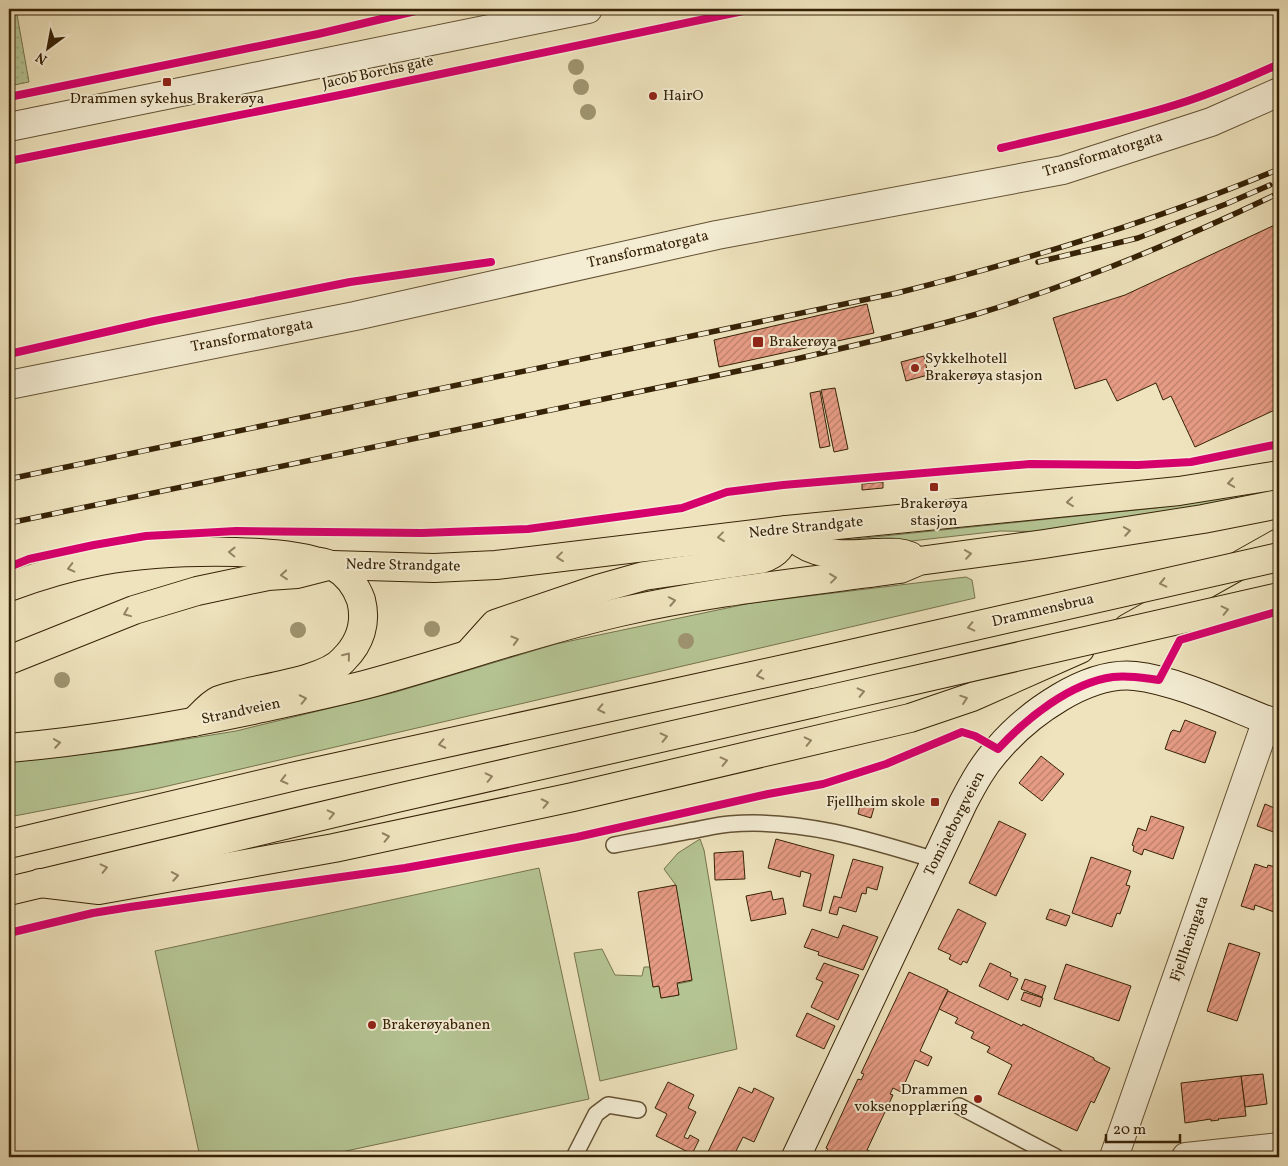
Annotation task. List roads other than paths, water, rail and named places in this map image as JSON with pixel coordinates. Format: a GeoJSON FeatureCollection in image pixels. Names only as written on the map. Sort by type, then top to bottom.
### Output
{"type":"FeatureCollection","features":[{"type":"Feature","properties":{"kind":"main road","name":"Nedre Strandgate"},"geometry":{"type":"LineString","coordinates":[[332,565],[434,568],[481,566],[787,530],[1179,491],[1279,475]]}},
{"type":"Feature","properties":{"kind":"main road"},"geometry":{"type":"LineString","coordinates":[[468,654],[577,623],[706,594],[900,570],[919,560],[1063,541],[1203,519],[1279,504]]}},
{"type":"Feature","properties":{"kind":"main road"},"geometry":{"type":"LineString","coordinates":[[468,654],[496,624],[606,587],[644,576],[761,559],[770,556],[783,544],[787,530],[801,543],[813,549],[827,552],[862,554],[900,552],[919,560]]}},
{"type":"Feature","properties":{"kind":"main road"},"geometry":{"type":"LineString","coordinates":[[40,883],[98,890],[334,848],[573,797],[910,718],[972,697],[1133,626],[1279,543]]}},
{"type":"Feature","properties":{"kind":"main road"},"geometry":{"type":"LineString","coordinates":[[9,587],[68,569],[100,562],[166,554],[206,552],[263,553],[297,556],[332,565],[346,575],[354,586],[364,612],[363,625],[359,637],[344,660],[334,669],[312,676],[217,700],[194,722]]}},
{"type":"Feature","properties":{"kind":"main road","name":"Drammensbrua"},"geometry":{"type":"LineString","coordinates":[[9,844],[300,776],[1279,557]]}},
{"type":"Feature","properties":{"kind":"main road"},"geometry":{"type":"LineString","coordinates":[[9,660],[134,610],[188,594],[237,582],[268,576],[297,574],[332,565]]}},
{"type":"Feature","properties":{"kind":"main road"},"geometry":{"type":"LineString","coordinates":[[9,890],[397,798],[1279,597]]}},
{"type":"Feature","properties":{"kind":"main road","name":"Strandveien"},"geometry":{"type":"LineString","coordinates":[[9,748],[47,745],[194,722],[362,685],[468,654]]}},
{"type":"Feature","properties":{"kind":"street","name":"Jacob Borchs gate"},"geometry":{"type":"LineString","coordinates":[[9,127],[588,9]]}},
{"type":"Feature","properties":{"kind":"street","name":"Transformatorgata"},"geometry":{"type":"LineString","coordinates":[[9,384],[355,316],[718,234],[1063,170],[1211,122],[1279,92]]}},
{"type":"Feature","properties":{"kind":"street","name":"Tomineborgveien"},"geometry":{"type":"LineString","coordinates":[[796,1157],[935,860],[976,778],[998,749],[1016,730],[1036,713],[1090,683],[1112,677],[1133,676],[1159,680],[1273,723]]}},
{"type":"Feature","properties":{"kind":"street","name":"Fjellheimgata"},"geometry":{"type":"LineString","coordinates":[[1117,1157],[1273,723]]}},
{"type":"Feature","properties":{"kind":"street"},"geometry":{"type":"LineString","coordinates":[[1186,1157],[1279,1147]]}},
{"type":"Feature","properties":{"kind":"lane"},"geometry":{"type":"LineString","coordinates":[[614,844],[713,826],[773,823],[845,835],[935,860]]}},
{"type":"Feature","properties":{"kind":"lane"},"geometry":{"type":"LineString","coordinates":[[574,1157],[596,1114],[608,1105],[638,1110]]}},
{"type":"Feature","properties":{"kind":"lane"},"geometry":{"type":"LineString","coordinates":[[959,1106],[1020,1136],[1056,1157]]}},
{"type":"Feature","properties":{"kind":"railway"},"geometry":{"type":"LineString","coordinates":[[9,479],[897,293],[994,267],[1090,238],[1185,206],[1279,169]]}},
{"type":"Feature","properties":{"kind":"railway"},"geometry":{"type":"LineString","coordinates":[[1038,262],[1138,238],[1270,185]]}},
{"type":"Feature","properties":{"kind":"railway"},"geometry":{"type":"LineString","coordinates":[[9,523],[796,359],[932,326],[1016,302],[1092,274],[1168,244],[1279,193]]}},
{"type":"Feature","properties":{"kind":"place","name":"Drammen sykehus Brakerøya"},"geometry":{"type":"Point","coordinates":[167,82]}},
{"type":"Feature","properties":{"kind":"place","name":"HairO"},"geometry":{"type":"Point","coordinates":[653,96]}},
{"type":"Feature","properties":{"kind":"place","name":"Brakerøya"},"geometry":{"type":"Point","coordinates":[758,342]}},
{"type":"Feature","properties":{"kind":"place","name":"Sykkelhotell Brakerøya stasjon"},"geometry":{"type":"Point","coordinates":[915,368]}},
{"type":"Feature","properties":{"kind":"place","name":"Brakerøya stasjon"},"geometry":{"type":"Point","coordinates":[934,487]}},
{"type":"Feature","properties":{"kind":"place","name":"Fjellheim skole"},"geometry":{"type":"Point","coordinates":[935,802]}},
{"type":"Feature","properties":{"kind":"place","name":"Brakerøyabanen"},"geometry":{"type":"Point","coordinates":[372,1025]}},
{"type":"Feature","properties":{"kind":"place","name":"Drammen voksenopplæring"},"geometry":{"type":"Point","coordinates":[978,1099]}}]}
